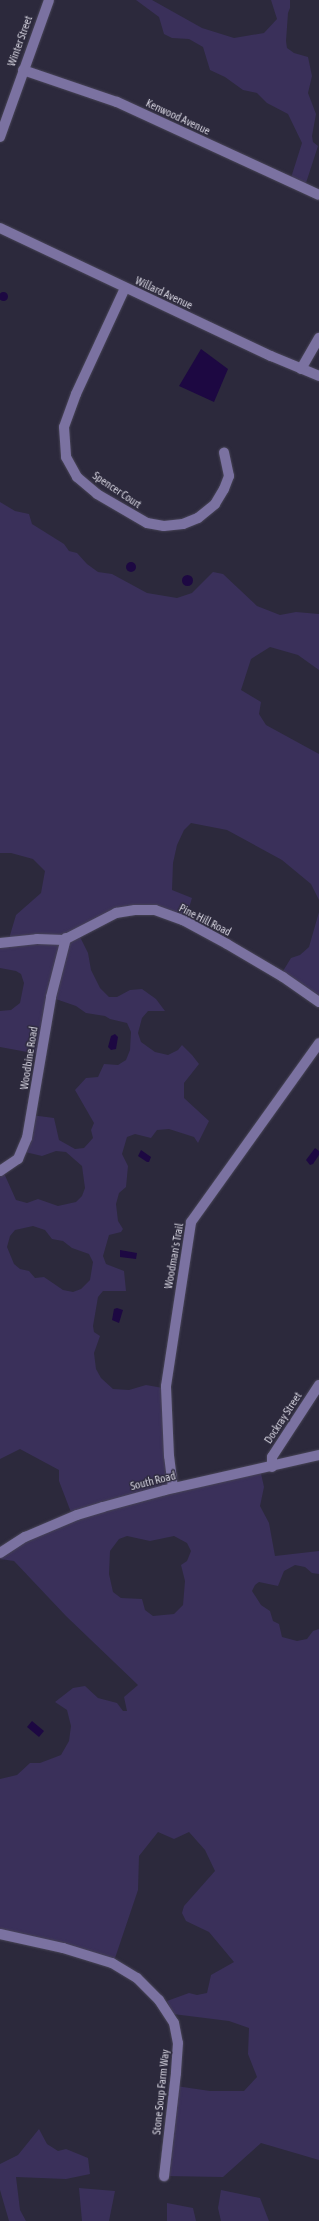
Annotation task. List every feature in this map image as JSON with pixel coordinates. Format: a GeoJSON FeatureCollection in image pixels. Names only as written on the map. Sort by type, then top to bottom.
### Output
{"type":"FeatureCollection","features":[{"type":"Feature","properties":{"kind":"street","name":"Winter Street"},"geometry":{"type":"LineString","coordinates":[[0,137],[49,0]]}},
{"type":"Feature","properties":{"kind":"street","name":"Kenwood Avenue"},"geometry":{"type":"LineString","coordinates":[[23,70],[117,102],[319,195]]}},
{"type":"Feature","properties":{"kind":"street","name":"Willard Avenue"},"geometry":{"type":"LineString","coordinates":[[0,228],[124,288],[319,376]]}},
{"type":"Feature","properties":{"kind":"street","name":"Spencer Court"},"geometry":{"type":"LineString","coordinates":[[124,288],[76,394],[64,427],[66,457],[77,477],[98,494],[147,523],[164,526],[183,524],[198,518],[215,504],[229,476],[224,453]]}},
{"type":"Feature","properties":{"kind":"street"},"geometry":{"type":"LineString","coordinates":[[301,369],[319,338]]}},
{"type":"Feature","properties":{"kind":"street","name":"Pine Hill Road"},"geometry":{"type":"LineString","coordinates":[[0,943],[66,938],[116,913],[135,910],[155,910],[183,920],[227,944],[283,977],[319,1002]]}},
{"type":"Feature","properties":{"kind":"street","name":"Woodbine Road"},"geometry":{"type":"LineString","coordinates":[[0,1171],[18,1159],[27,1138],[51,997],[66,938]]}},
{"type":"Feature","properties":{"kind":"street","name":"Woodman's Trail"},"geometry":{"type":"LineString","coordinates":[[173,1488],[168,1456],[166,1386],[191,1222],[319,1043]]}},
{"type":"Feature","properties":{"kind":"street","name":"Dockray Street"},"geometry":{"type":"LineString","coordinates":[[272,1467],[272,1457],[319,1385]]}},
{"type":"Feature","properties":{"kind":"street","name":"South Road"},"geometry":{"type":"LineString","coordinates":[[0,1553],[25,1538],[77,1515],[173,1488],[272,1467],[319,1455]]}},
{"type":"Feature","properties":{"kind":"street","name":"Stone Soup Farm Way"},"geometry":{"type":"LineString","coordinates":[[0,1934],[63,1948],[112,1963],[137,1978],[159,2000],[174,2023],[178,2043],[164,2176]]}},
{"type":"Feature","properties":{"kind":"shaded area"},"geometry":{"type":"Polygon","coordinates":[[[136,0],[152,0],[202,28],[234,38],[264,33],[277,19],[271,0],[290,0],[286,41],[287,48],[294,53],[308,57],[312,76],[308,93],[316,114],[312,136],[313,142],[318,146],[305,186],[290,181],[302,143],[288,114],[267,103],[257,93],[243,90],[225,77],[210,70],[203,47],[189,39],[172,38],[164,34],[159,17],[136,0]]]}},
{"type":"Feature","properties":{"kind":"shaded area"},"geometry":{"type":"Polygon","coordinates":[[[3,291],[8,296],[3,301],[-2,296],[3,291]]]}},
{"type":"Feature","properties":{"kind":"shaded area"},"geometry":{"type":"Polygon","coordinates":[[[201,349],[228,369],[214,402],[179,386],[201,349]]]}},
{"type":"Feature","properties":{"kind":"shaded area"},"geometry":{"type":"Polygon","coordinates":[[[0,502],[15,511],[29,514],[32,524],[64,544],[69,551],[77,553],[87,564],[98,572],[112,574],[147,593],[177,598],[192,593],[213,572],[223,574],[257,606],[280,615],[296,612],[319,614],[319,670],[298,655],[270,647],[251,659],[241,690],[261,702],[259,714],[266,725],[319,754],[319,900],[311,884],[282,860],[227,830],[191,823],[184,830],[177,845],[173,863],[172,890],[192,898],[185,921],[138,910],[77,931],[88,953],[91,970],[100,988],[109,997],[117,997],[130,990],[142,989],[156,999],[165,1011],[148,1011],[142,1018],[138,1033],[141,1042],[155,1052],[168,1055],[178,1050],[182,1045],[192,1055],[199,1064],[184,1083],[184,1098],[209,1121],[198,1143],[194,1137],[169,1129],[157,1130],[151,1138],[135,1134],[127,1137],[122,1154],[128,1166],[126,1187],[119,1193],[116,1204],[118,1221],[123,1229],[121,1232],[109,1235],[103,1256],[106,1264],[124,1271],[126,1291],[103,1291],[98,1297],[93,1326],[94,1332],[100,1336],[94,1353],[96,1369],[101,1378],[113,1389],[129,1390],[146,1385],[163,1388],[171,1486],[260,1469],[264,1487],[260,1506],[269,1523],[275,1556],[319,1551],[319,1574],[312,1573],[305,1567],[295,1565],[284,1571],[278,1586],[259,1582],[255,1585],[252,1591],[261,1605],[270,1611],[273,1621],[279,1624],[282,1637],[297,1641],[307,1639],[313,1631],[319,1629],[319,2160],[261,2143],[223,2177],[165,2176],[176,2086],[210,2091],[244,2091],[257,2077],[248,2054],[249,2028],[229,2021],[173,2014],[167,2001],[189,1993],[197,1995],[207,1993],[211,1975],[234,1962],[209,1932],[186,1921],[182,1913],[184,1906],[215,1871],[205,1850],[189,1832],[174,1839],[158,1832],[139,1856],[138,1890],[112,1967],[0,1934],[0,1779],[17,1775],[30,1763],[40,1763],[61,1755],[69,1741],[71,1726],[67,1710],[55,1702],[73,1688],[85,1686],[98,1698],[117,1703],[123,1711],[127,1711],[124,1697],[138,1685],[66,1616],[14,1561],[0,1559],[0,1551],[72,1515],[59,1481],[59,1470],[20,1449],[0,1459],[0,1170],[3,1171],[16,1200],[27,1203],[38,1199],[58,1206],[76,1202],[82,1196],[85,1188],[82,1166],[66,1152],[56,1151],[42,1156],[21,1151],[31,1115],[54,1118],[59,1140],[75,1149],[84,1148],[93,1138],[91,1130],[94,1123],[75,1090],[86,1078],[98,1077],[104,1064],[118,1065],[126,1060],[130,1050],[131,1032],[127,1023],[110,1019],[105,1016],[86,1013],[76,1006],[50,997],[38,1054],[0,1047],[0,1011],[11,1010],[20,1003],[24,983],[21,974],[16,971],[0,968],[0,942],[8,942],[16,915],[41,893],[45,871],[33,859],[11,853],[0,853],[0,502]],[[33,1226],[15,1230],[10,1236],[7,1247],[14,1264],[20,1269],[29,1271],[35,1278],[44,1277],[63,1290],[73,1292],[81,1289],[90,1280],[93,1262],[89,1254],[72,1248],[63,1241],[52,1239],[45,1230],[33,1226]],[[127,1536],[119,1539],[110,1551],[109,1574],[113,1592],[121,1598],[142,1599],[145,1610],[153,1616],[174,1614],[183,1605],[185,1581],[181,1565],[187,1561],[191,1551],[187,1543],[174,1536],[150,1541],[127,1536]]]}},
{"type":"Feature","properties":{"kind":"shaded area"},"geometry":{"type":"Polygon","coordinates":[[[129,562],[133,562],[135,563],[135,571],[129,572],[126,569],[126,565],[129,562]]]}},
{"type":"Feature","properties":{"kind":"shaded area"},"geometry":{"type":"Polygon","coordinates":[[[187,574],[191,576],[193,580],[191,584],[187,586],[183,584],[181,580],[183,576],[187,574]]]}},
{"type":"Feature","properties":{"kind":"shaded area"},"geometry":{"type":"Polygon","coordinates":[[[319,912],[319,1003],[280,976],[291,958],[300,955],[309,947],[319,912]]]}},
{"type":"Feature","properties":{"kind":"shaded area"},"geometry":{"type":"Polygon","coordinates":[[[115,1034],[118,1037],[116,1049],[111,1050],[108,1047],[111,1036],[115,1034]]]}},
{"type":"Feature","properties":{"kind":"shaded area"},"geometry":{"type":"Polygon","coordinates":[[[315,1148],[319,1151],[319,1155],[313,1164],[310,1165],[306,1160],[315,1148]]]}},
{"type":"Feature","properties":{"kind":"shaded area"},"geometry":{"type":"Polygon","coordinates":[[[141,1150],[151,1157],[149,1162],[138,1156],[141,1150]]]}},
{"type":"Feature","properties":{"kind":"shaded area"},"geometry":{"type":"Polygon","coordinates":[[[120,1250],[137,1253],[136,1259],[120,1257],[120,1250]]]}},
{"type":"Feature","properties":{"kind":"shaded area"},"geometry":{"type":"Polygon","coordinates":[[[117,1308],[123,1310],[119,1323],[112,1320],[114,1309],[117,1308]]]}},
{"type":"Feature","properties":{"kind":"shaded area"},"geometry":{"type":"Polygon","coordinates":[[[32,1721],[44,1731],[39,1737],[27,1727],[32,1721]]]}},
{"type":"Feature","properties":{"kind":"shaded area"},"geometry":{"type":"Polygon","coordinates":[[[39,2129],[47,2144],[58,2151],[66,2149],[88,2158],[90,2174],[66,2179],[16,2177],[20,2210],[26,2221],[9,2221],[0,2190],[0,2164],[18,2155],[39,2129]]]}},
{"type":"Feature","properties":{"kind":"shaded area"},"geometry":{"type":"Polygon","coordinates":[[[79,2188],[115,2191],[109,2221],[82,2221],[79,2188]]]}},
{"type":"Feature","properties":{"kind":"shaded area"},"geometry":{"type":"Polygon","coordinates":[[[221,2190],[260,2198],[269,2221],[221,2221],[218,2208],[221,2190]]]}},
{"type":"Feature","properties":{"kind":"shaded area"},"geometry":{"type":"Polygon","coordinates":[[[167,2203],[193,2208],[196,2221],[167,2221],[167,2203]]]}}]}
